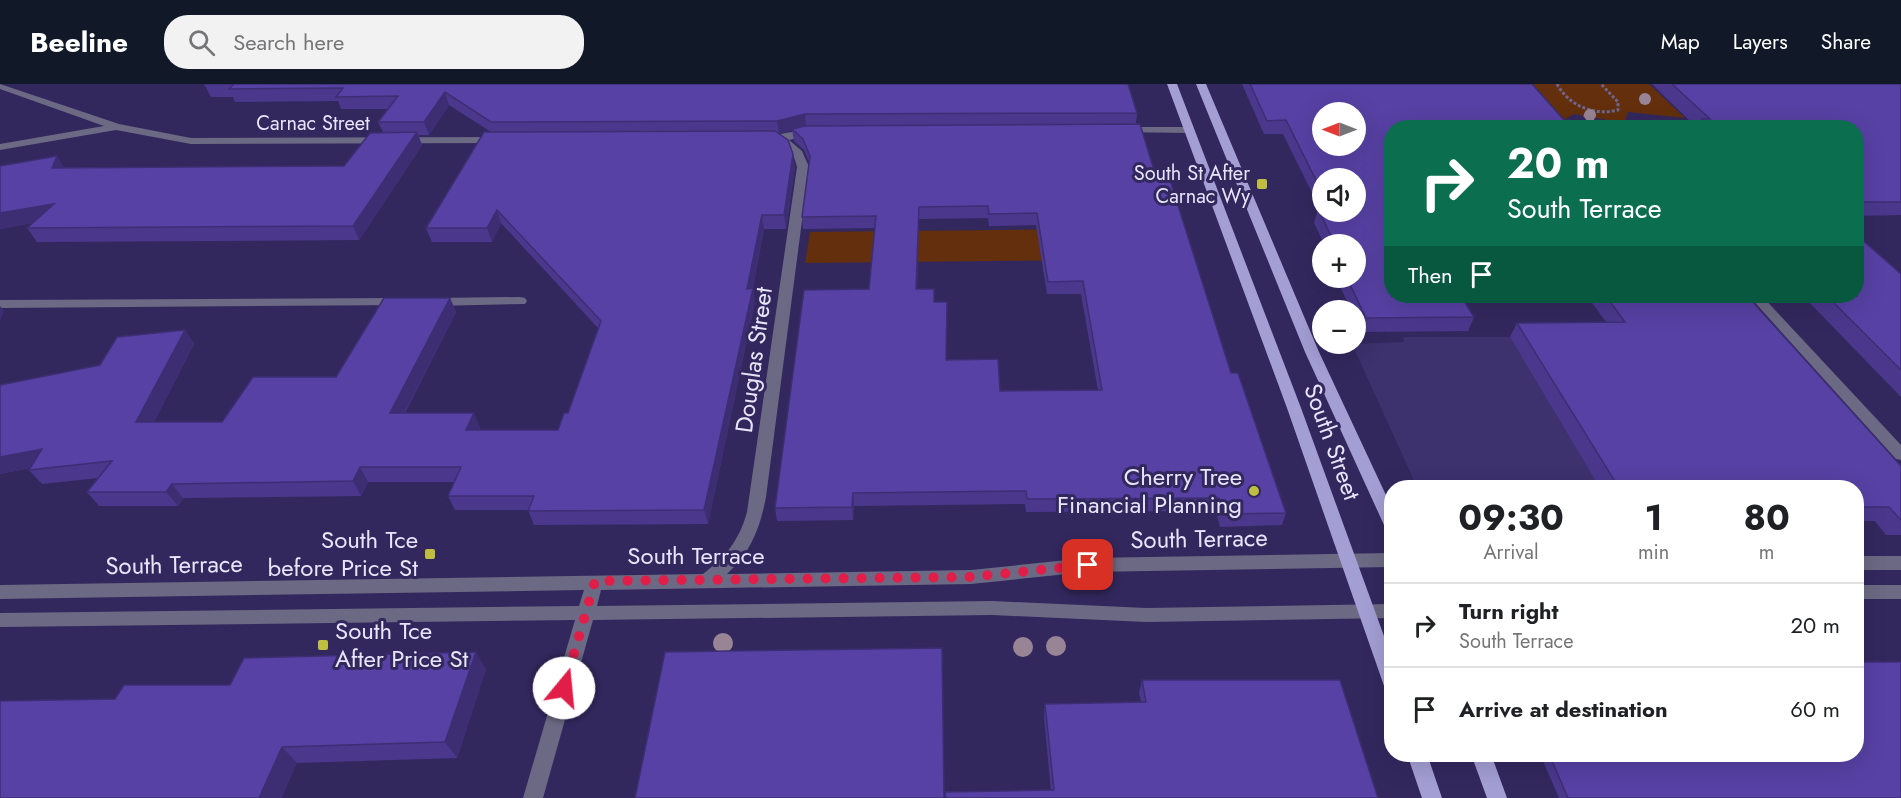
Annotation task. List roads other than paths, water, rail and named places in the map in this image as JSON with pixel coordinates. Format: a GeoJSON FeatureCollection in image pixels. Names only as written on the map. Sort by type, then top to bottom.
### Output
{"type":"FeatureCollection","features":[{"type":"Feature","properties":{"kind":"main road","name":"South Street"},"geometry":{"type":"LineString","coordinates":[[1172,84],[1294,408],[1384,660]]}},
{"type":"Feature","properties":{"kind":"main road","name":"South Street"},"geometry":{"type":"LineString","coordinates":[[1201,84],[1312,352],[1384,508]]}},
{"type":"Feature","properties":{"kind":"main road"},"geometry":{"type":"LineString","coordinates":[[1420,762],[1432,798]]}},
{"type":"Feature","properties":{"kind":"main road"},"geometry":{"type":"LineString","coordinates":[[1484,762],[1497,798]]}},
{"type":"Feature","properties":{"kind":"street","name":"Carnac Street"},"geometry":{"type":"LineString","coordinates":[[0,86],[117,127],[191,141],[510,140]]}},
{"type":"Feature","properties":{"kind":"street"},"geometry":{"type":"LineString","coordinates":[[0,147],[117,127]]}},
{"type":"Feature","properties":{"kind":"street"},"geometry":{"type":"LineString","coordinates":[[1106,130],[1189,130]]}},
{"type":"Feature","properties":{"kind":"street"},"geometry":{"type":"LineString","coordinates":[[759,139],[779,140],[806,132],[829,132]]}},
{"type":"Feature","properties":{"kind":"street","name":"Douglas Street"},"geometry":{"type":"LineString","coordinates":[[708,580],[745,546],[753,524],[758,497],[803,167],[801,156],[795,147],[779,140]]}},
{"type":"Feature","properties":{"kind":"street"},"geometry":{"type":"LineString","coordinates":[[0,304],[520,302]]}},
{"type":"Feature","properties":{"kind":"street"},"geometry":{"type":"LineString","coordinates":[[1761,303],[1901,454]]}},
{"type":"Feature","properties":{"kind":"street","name":"South Terrace"},"geometry":{"type":"LineString","coordinates":[[0,592],[595,581],[971,577],[1088,565],[1384,560]]}},
{"type":"Feature","properties":{"kind":"street"},"geometry":{"type":"LineString","coordinates":[[1864,563],[1901,562]]}},
{"type":"Feature","properties":{"kind":"street"},"geometry":{"type":"LineString","coordinates":[[533,798],[595,581]]}},
{"type":"Feature","properties":{"kind":"street"},"geometry":{"type":"LineString","coordinates":[[1864,592],[1901,592]]}},
{"type":"Feature","properties":{"kind":"street"},"geometry":{"type":"LineString","coordinates":[[0,620],[992,608],[1146,615],[1384,611]]}},
{"type":"Feature","properties":{"kind":"place","name":"South St After Carnac Wy"},"geometry":{"type":"Point","coordinates":[1262,184]}},
{"type":"Feature","properties":{"kind":"place","name":"Cherry Tree Financial Planning"},"geometry":{"type":"Point","coordinates":[1254,491]}},
{"type":"Feature","properties":{"kind":"place","name":"South Tce before Price St"},"geometry":{"type":"Point","coordinates":[430,554]}},
{"type":"Feature","properties":{"kind":"place","name":"South Tce After Price St"},"geometry":{"type":"Point","coordinates":[323,645]}}]}
